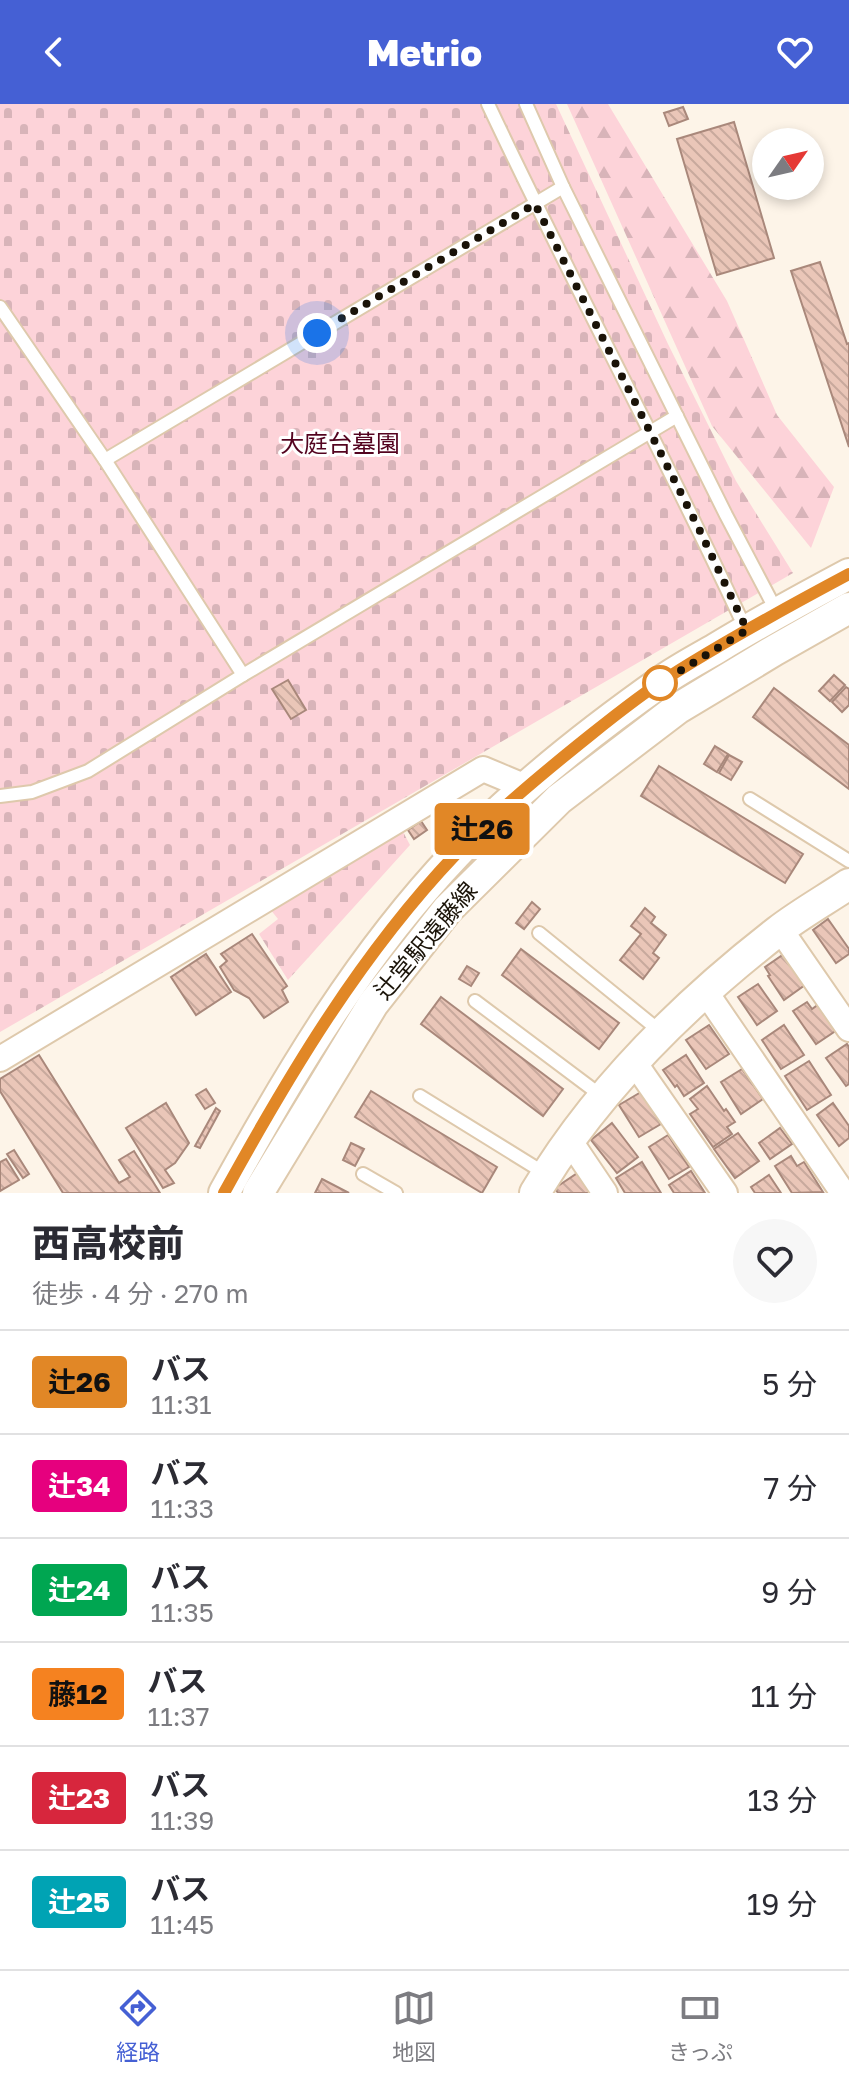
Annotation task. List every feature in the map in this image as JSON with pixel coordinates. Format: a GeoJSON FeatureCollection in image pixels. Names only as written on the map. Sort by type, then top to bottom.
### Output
{"type":"FeatureCollection","features":[{"type":"Feature","properties":{"kind":"street","name":"辻堂駅遠藤線"},"geometry":{"type":"LineString","coordinates":[[258,1193],[373,1004],[447,910],[559,799],[677,709],[768,633],[849,574]]}},
{"type":"Feature","properties":{"kind":"street","name":"辻堂駅遠藤線"},"geometry":{"type":"LineString","coordinates":[[224,1193],[281,1091],[353,981],[402,916],[456,854],[526,787],[668,677],[768,633],[849,608]]}},
{"type":"Feature","properties":{"kind":"street"},"geometry":{"type":"LineString","coordinates":[[0,1059],[483,769],[526,787]]}},
{"type":"Feature","properties":{"kind":"street"},"geometry":{"type":"LineString","coordinates":[[540,1183],[603,1097],[661,1032],[780,929],[849,884]]}},
{"type":"Feature","properties":{"kind":"street"},"geometry":{"type":"LineString","coordinates":[[780,929],[849,1029]]}},
{"type":"Feature","properties":{"kind":"street"},"geometry":{"type":"LineString","coordinates":[[705,991],[843,1193]]}},
{"type":"Feature","properties":{"kind":"street"},"geometry":{"type":"LineString","coordinates":[[634,1062],[725,1193]]}},
{"type":"Feature","properties":{"kind":"street"},"geometry":{"type":"LineString","coordinates":[[570,1141],[605,1193]]}},
{"type":"Feature","properties":{"kind":"lane"},"geometry":{"type":"LineString","coordinates":[[488,104],[535,204],[651,432],[768,633]]}},
{"type":"Feature","properties":{"kind":"lane"},"geometry":{"type":"LineString","coordinates":[[526,104],[563,187],[726,515],[768,633]]}},
{"type":"Feature","properties":{"kind":"lane"},"geometry":{"type":"LineString","coordinates":[[105,460],[563,187]]}},
{"type":"Feature","properties":{"kind":"lane"},"geometry":{"type":"LineString","coordinates":[[0,307],[105,460],[243,675]]}},
{"type":"Feature","properties":{"kind":"lane"},"geometry":{"type":"LineString","coordinates":[[0,796],[32,792],[88,771],[677,416]]}},
{"type":"Feature","properties":{"kind":"lane"},"geometry":{"type":"LineString","coordinates":[[750,799],[849,861]]}},
{"type":"Feature","properties":{"kind":"lane"},"geometry":{"type":"LineString","coordinates":[[539,933],[661,1032]]}},
{"type":"Feature","properties":{"kind":"lane"},"geometry":{"type":"LineString","coordinates":[[475,1001],[603,1097]]}},
{"type":"Feature","properties":{"kind":"lane"},"geometry":{"type":"LineString","coordinates":[[420,1096],[540,1183]]}},
{"type":"Feature","properties":{"kind":"lane"},"geometry":{"type":"LineString","coordinates":[[363,1174],[396,1193]]}},
{"type":"Feature","properties":{"kind":"green space","name":"大庭台墓園"},"geometry":{"type":"Polygon","coordinates":[[[0,104],[556,104],[736,481],[793,573],[0,1032],[0,104]]]}},
{"type":"Feature","properties":{"kind":"green space"},"geometry":{"type":"Polygon","coordinates":[[[567,104],[608,104],[727,301],[777,415],[834,487],[811,548],[712,426],[567,104]]]}},
{"type":"Feature","properties":{"kind":"green space"},"geometry":{"type":"Polygon","coordinates":[[[401,828],[410,845],[288,980],[259,934],[278,919],[270,909],[401,828]]]}},
{"type":"Feature","properties":{"kind":"building"},"geometry":{"type":"Polygon","coordinates":[[[683,107],[688,119],[669,126],[664,113],[683,107]]]}},
{"type":"Feature","properties":{"kind":"building"},"geometry":{"type":"Polygon","coordinates":[[[734,122],[752,183],[752,200],[757,200],[774,258],[717,275],[677,139],[734,122]]]}},
{"type":"Feature","properties":{"kind":"building"},"geometry":{"type":"Polygon","coordinates":[[[820,262],[849,343],[849,447],[791,271],[820,262]]]}},
{"type":"Feature","properties":{"kind":"building"},"geometry":{"type":"Polygon","coordinates":[[[834,675],[845,685],[830,701],[819,691],[834,675]]]}},
{"type":"Feature","properties":{"kind":"building"},"geometry":{"type":"Polygon","coordinates":[[[288,680],[306,710],[291,719],[272,689],[288,680]]]}},
{"type":"Feature","properties":{"kind":"building"},"geometry":{"type":"Polygon","coordinates":[[[846,687],[849,689],[849,705],[842,712],[832,702],[846,687]]]}},
{"type":"Feature","properties":{"kind":"building"},"geometry":{"type":"Polygon","coordinates":[[[774,688],[849,745],[849,789],[753,717],[774,688]]]}},
{"type":"Feature","properties":{"kind":"building"},"geometry":{"type":"Polygon","coordinates":[[[715,746],[728,754],[717,772],[704,764],[715,746]]]}},
{"type":"Feature","properties":{"kind":"building"},"geometry":{"type":"Polygon","coordinates":[[[729,755],[742,762],[731,780],[719,773],[729,755]]]}},
{"type":"Feature","properties":{"kind":"building"},"geometry":{"type":"Polygon","coordinates":[[[659,766],[803,854],[785,883],[641,796],[659,766]]]}},
{"type":"Feature","properties":{"kind":"building"},"geometry":{"type":"Polygon","coordinates":[[[421,821],[427,830],[414,839],[408,830],[421,821]]]}},
{"type":"Feature","properties":{"kind":"building"},"geometry":{"type":"Polygon","coordinates":[[[532,902],[540,909],[524,929],[516,923],[532,902]]]}},
{"type":"Feature","properties":{"kind":"building"},"geometry":{"type":"Polygon","coordinates":[[[645,908],[655,917],[651,923],[666,935],[653,953],[659,958],[643,979],[620,960],[641,934],[631,926],[645,908]]]}},
{"type":"Feature","properties":{"kind":"building"},"geometry":{"type":"Polygon","coordinates":[[[828,919],[849,949],[849,954],[836,963],[813,930],[828,919]]]}},
{"type":"Feature","properties":{"kind":"building"},"geometry":{"type":"Polygon","coordinates":[[[252,934],[287,986],[282,990],[288,1002],[264,1018],[249,998],[234,990],[220,967],[227,961],[221,954],[252,934]]]}},
{"type":"Feature","properties":{"kind":"building"},"geometry":{"type":"Polygon","coordinates":[[[521,949],[619,1023],[599,1049],[502,975],[521,949]]]}},
{"type":"Feature","properties":{"kind":"building"},"geometry":{"type":"Polygon","coordinates":[[[206,954],[231,992],[196,1015],[171,977],[206,954]]]}},
{"type":"Feature","properties":{"kind":"building"},"geometry":{"type":"Polygon","coordinates":[[[784,954],[805,985],[784,1000],[765,967],[784,954]]]}},
{"type":"Feature","properties":{"kind":"building"},"geometry":{"type":"Polygon","coordinates":[[[467,966],[479,973],[471,986],[459,979],[467,966]]]}},
{"type":"Feature","properties":{"kind":"building"},"geometry":{"type":"Polygon","coordinates":[[[758,984],[777,1011],[757,1025],[738,997],[758,984]]]}},
{"type":"Feature","properties":{"kind":"building"},"geometry":{"type":"Polygon","coordinates":[[[441,997],[563,1089],[543,1116],[421,1024],[441,997]]]}},
{"type":"Feature","properties":{"kind":"building"},"geometry":{"type":"Polygon","coordinates":[[[807,1002],[812,1009],[819,1004],[837,1030],[816,1044],[793,1011],[807,1002]]]}},
{"type":"Feature","properties":{"kind":"building"},"geometry":{"type":"Polygon","coordinates":[[[709,1025],[729,1054],[706,1069],[686,1040],[709,1025]]]}},
{"type":"Feature","properties":{"kind":"building"},"geometry":{"type":"Polygon","coordinates":[[[784,1025],[804,1055],[781,1069],[762,1040],[784,1025]]]}},
{"type":"Feature","properties":{"kind":"building"},"geometry":{"type":"Polygon","coordinates":[[[847,1044],[849,1084],[846,1086],[826,1058],[847,1044]]]}},
{"type":"Feature","properties":{"kind":"building"},"geometry":{"type":"Polygon","coordinates":[[[39,1055],[119,1183],[130,1177],[119,1160],[134,1151],[160,1193],[63,1193],[0,1091],[0,1079],[39,1055]]]}},
{"type":"Feature","properties":{"kind":"building"},"geometry":{"type":"Polygon","coordinates":[[[686,1055],[704,1083],[684,1096],[663,1070],[686,1055]]]}},
{"type":"Feature","properties":{"kind":"building"},"geometry":{"type":"Polygon","coordinates":[[[809,1061],[831,1095],[807,1110],[785,1076],[809,1061]]]}},
{"type":"Feature","properties":{"kind":"building"},"geometry":{"type":"Polygon","coordinates":[[[742,1069],[763,1099],[741,1114],[721,1082],[742,1069]]]}},
{"type":"Feature","properties":{"kind":"building"},"geometry":{"type":"Polygon","coordinates":[[[707,1086],[735,1122],[727,1127],[732,1134],[713,1147],[690,1114],[698,1109],[690,1099],[707,1086]]]}},
{"type":"Feature","properties":{"kind":"building"},"geometry":{"type":"Polygon","coordinates":[[[206,1089],[215,1103],[205,1109],[196,1095],[206,1089]]]}},
{"type":"Feature","properties":{"kind":"building"},"geometry":{"type":"Polygon","coordinates":[[[371,1091],[497,1167],[482,1193],[355,1117],[371,1091]]]}},
{"type":"Feature","properties":{"kind":"building"},"geometry":{"type":"Polygon","coordinates":[[[641,1092],[661,1124],[639,1137],[619,1105],[641,1092]]]}},
{"type":"Feature","properties":{"kind":"building"},"geometry":{"type":"Polygon","coordinates":[[[166,1103],[189,1143],[175,1163],[165,1170],[174,1183],[163,1188],[126,1128],[166,1103]]]}},
{"type":"Feature","properties":{"kind":"building"},"geometry":{"type":"Polygon","coordinates":[[[833,1103],[849,1126],[849,1138],[839,1146],[817,1115],[833,1103]]]}},
{"type":"Feature","properties":{"kind":"building"},"geometry":{"type":"Polygon","coordinates":[[[216,1108],[220,1111],[200,1148],[195,1146],[216,1108]]]}},
{"type":"Feature","properties":{"kind":"building"},"geometry":{"type":"Polygon","coordinates":[[[612,1123],[638,1157],[617,1173],[591,1140],[612,1123]]]}},
{"type":"Feature","properties":{"kind":"building"},"geometry":{"type":"Polygon","coordinates":[[[780,1128],[792,1144],[770,1159],[759,1143],[780,1128]]]}},
{"type":"Feature","properties":{"kind":"building"},"geometry":{"type":"Polygon","coordinates":[[[738,1133],[759,1161],[735,1178],[714,1149],[738,1133]]]}},
{"type":"Feature","properties":{"kind":"building"},"geometry":{"type":"Polygon","coordinates":[[[668,1135],[689,1167],[669,1179],[649,1147],[668,1135]]]}},
{"type":"Feature","properties":{"kind":"building"},"geometry":{"type":"Polygon","coordinates":[[[351,1143],[364,1149],[355,1166],[343,1160],[351,1143]]]}},
{"type":"Feature","properties":{"kind":"building"},"geometry":{"type":"Polygon","coordinates":[[[14,1150],[29,1174],[23,1178],[7,1154],[14,1150]]]}},
{"type":"Feature","properties":{"kind":"building"},"geometry":{"type":"Polygon","coordinates":[[[791,1156],[797,1166],[804,1162],[823,1192],[792,1193],[775,1166],[791,1156]]]}},
{"type":"Feature","properties":{"kind":"building"},"geometry":{"type":"Polygon","coordinates":[[[6,1159],[19,1180],[0,1191],[0,1162],[6,1159]]]}},
{"type":"Feature","properties":{"kind":"building"},"geometry":{"type":"Polygon","coordinates":[[[642,1162],[661,1193],[625,1193],[616,1178],[642,1162]]]}},
{"type":"Feature","properties":{"kind":"building"},"geometry":{"type":"Polygon","coordinates":[[[691,1171],[705,1193],[674,1193],[669,1185],[691,1171]]]}},
{"type":"Feature","properties":{"kind":"building"},"geometry":{"type":"Polygon","coordinates":[[[579,1172],[593,1193],[558,1193],[555,1188],[579,1172]]]}},
{"type":"Feature","properties":{"kind":"building"},"geometry":{"type":"Polygon","coordinates":[[[769,1175],[781,1193],[755,1193],[751,1187],[769,1175]]]}},
{"type":"Feature","properties":{"kind":"building"},"geometry":{"type":"Polygon","coordinates":[[[322,1179],[349,1193],[315,1193],[322,1179]]]}},
{"type":"Feature","properties":{"kind":"bus line","name":"辻26"},"geometry":{"type":"LineString","coordinates":[[224,1193],[273,1103],[353,981],[402,916],[456,854],[526,787],[668,677],[849,574]]}},
{"type":"Feature","properties":{"kind":"route"},"geometry":{"type":"LineString","coordinates":[[317,333],[535,204],[747,630],[660,683]]}}]}
